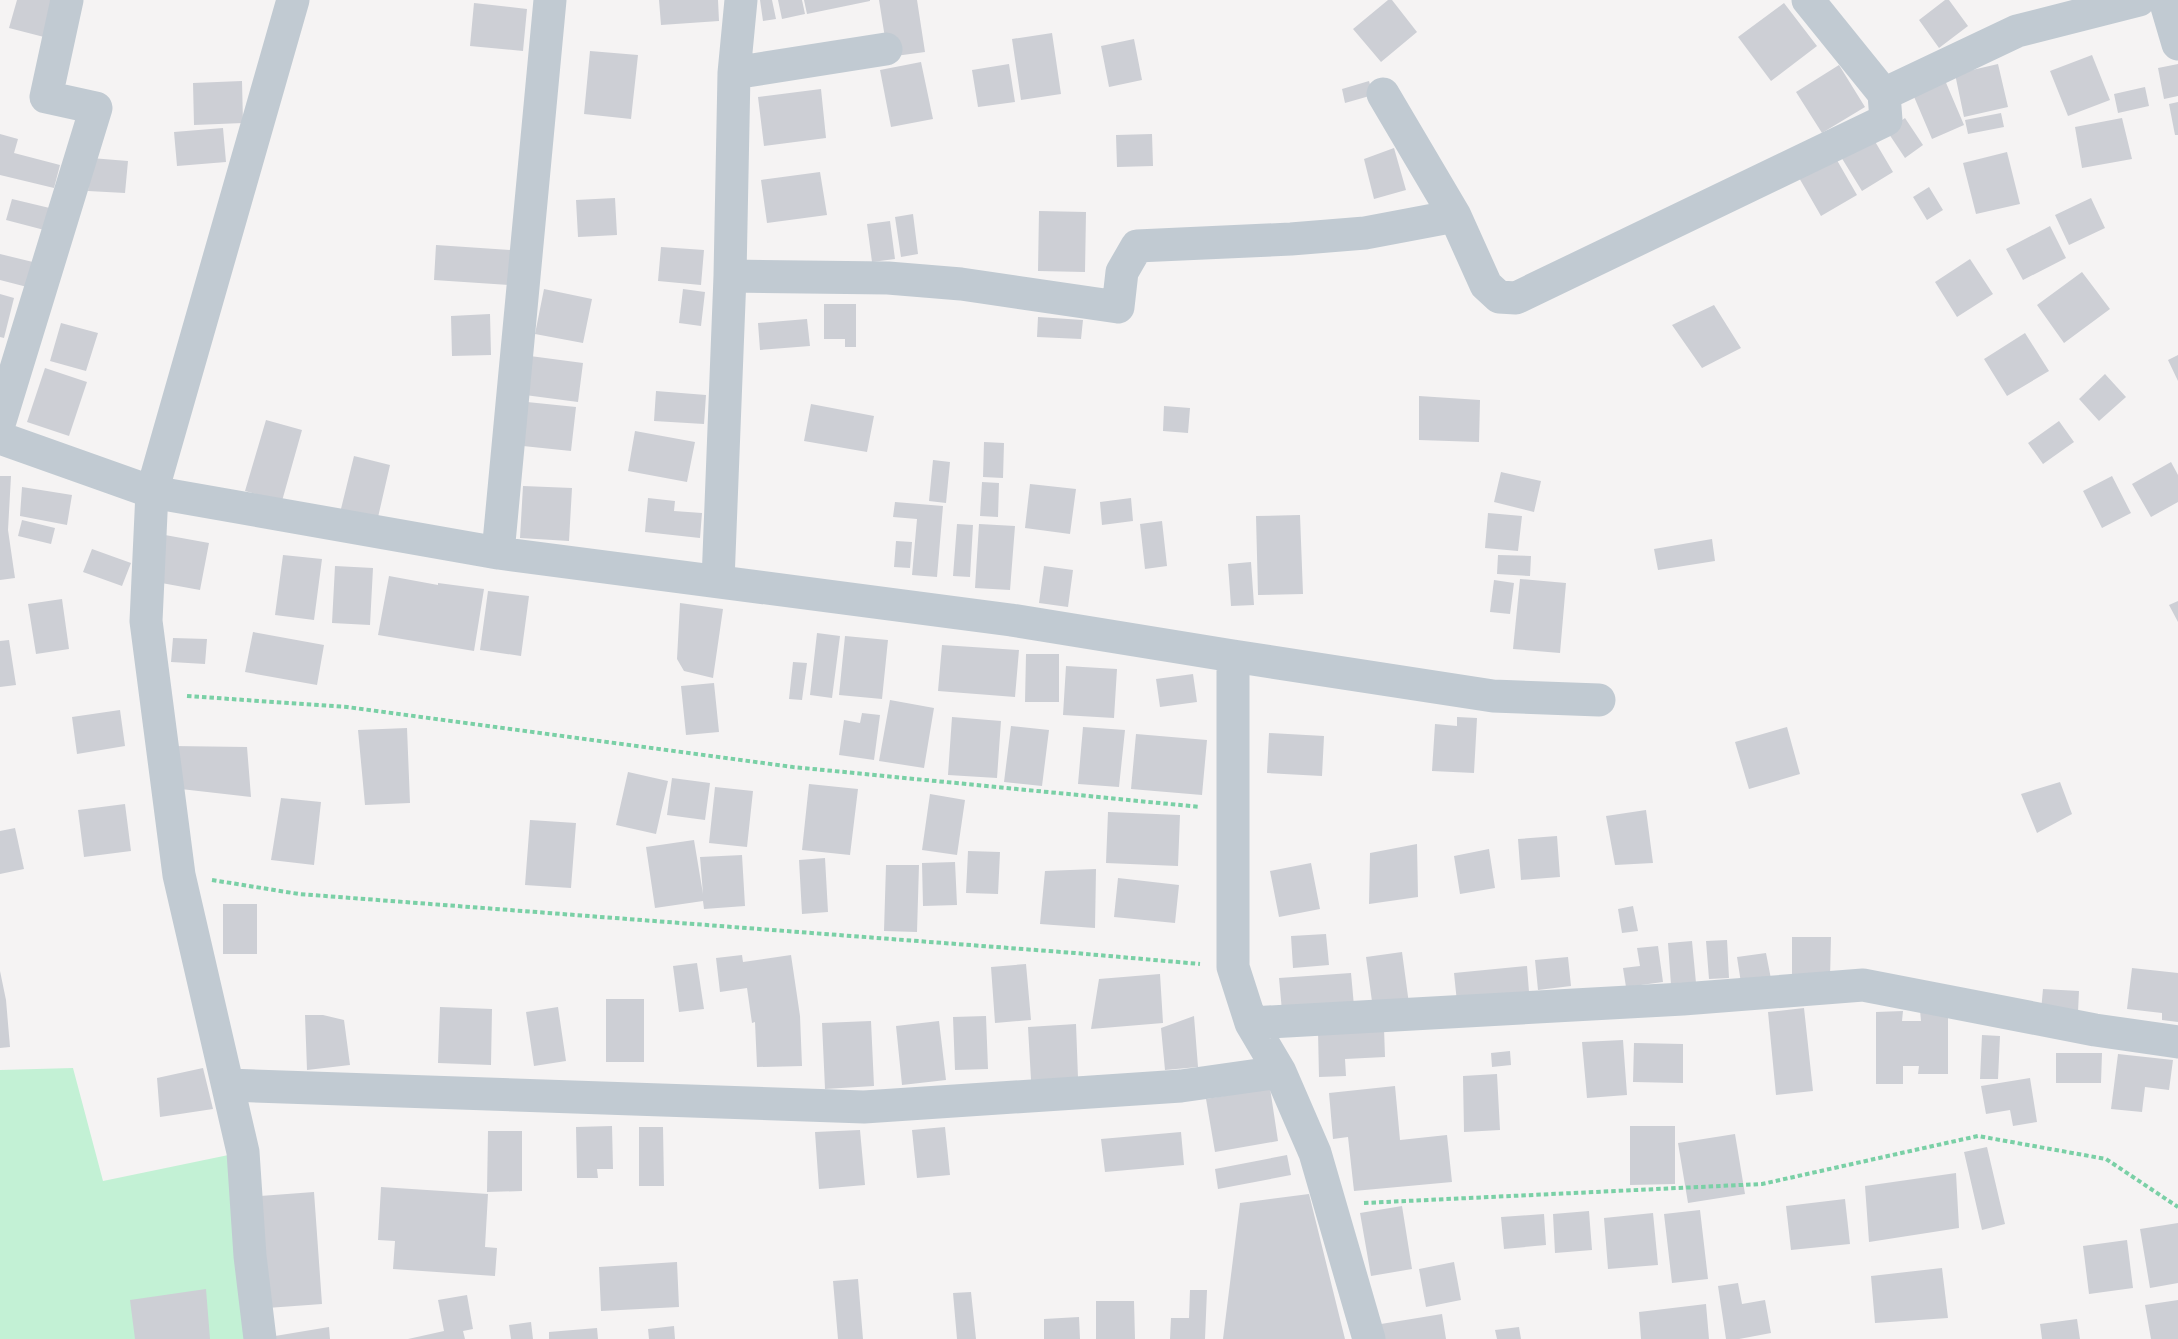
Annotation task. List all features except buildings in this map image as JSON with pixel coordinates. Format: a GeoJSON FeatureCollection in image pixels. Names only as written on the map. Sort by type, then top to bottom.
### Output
{"type":"FeatureCollection","features":[{"type":"Feature","properties":{"kind":"street"},"geometry":{"type":"LineString","coordinates":[[0,421],[96,108],[46,97],[67,0]]}},
{"type":"Feature","properties":{"kind":"street"},"geometry":{"type":"LineString","coordinates":[[260,1339],[250,1256],[243,1152],[179,875],[146,621],[152,492],[293,0]]}},
{"type":"Feature","properties":{"kind":"street"},"geometry":{"type":"LineString","coordinates":[[498,553],[550,0]]}},
{"type":"Feature","properties":{"kind":"street"},"geometry":{"type":"LineString","coordinates":[[718,581],[730,276],[734,73],[741,0]]}},
{"type":"Feature","properties":{"kind":"street"},"geometry":{"type":"LineString","coordinates":[[1383,94],[1455,216],[1486,285],[1499,297],[1516,298],[1886,120],[1884,94],[1808,0]]}},
{"type":"Feature","properties":{"kind":"street"},"geometry":{"type":"LineString","coordinates":[[1884,94],[2017,31],[2139,0]]}},
{"type":"Feature","properties":{"kind":"street"},"geometry":{"type":"LineString","coordinates":[[2165,0],[2178,44]]}},
{"type":"Feature","properties":{"kind":"street"},"geometry":{"type":"LineString","coordinates":[[734,73],[886,49]]}},
{"type":"Feature","properties":{"kind":"street"},"geometry":{"type":"LineString","coordinates":[[730,276],[888,278],[961,284],[1118,307],[1122,272],[1137,246],[1365,233],[1455,216]]}},
{"type":"Feature","properties":{"kind":"street"},"geometry":{"type":"LineString","coordinates":[[0,438],[152,492],[498,553],[1011,620],[1493,696],[1599,700]]}},
{"type":"Feature","properties":{"kind":"street"},"geometry":{"type":"LineString","coordinates":[[1233,656],[1233,967],[1251,1023],[1280,1072],[1315,1153],[1369,1339]]}},
{"type":"Feature","properties":{"kind":"street"},"geometry":{"type":"LineString","coordinates":[[1251,1023],[1683,999],[1863,985],[2095,1030],[2178,1042]]}},
{"type":"Feature","properties":{"kind":"street"},"geometry":{"type":"LineString","coordinates":[[228,1085],[864,1107],[1181,1086],[1280,1072]]}},
{"type":"Feature","properties":{"kind":"path"},"geometry":{"type":"LineString","coordinates":[[156,694],[346,707],[793,767],[1233,810]]}},
{"type":"Feature","properties":{"kind":"path"},"geometry":{"type":"LineString","coordinates":[[179,875],[298,894],[1233,967]]}},
{"type":"Feature","properties":{"kind":"path"},"geometry":{"type":"LineString","coordinates":[[1330,1204],[1762,1184],[1978,1136],[2106,1159],[2178,1207]]}},
{"type":"Feature","properties":{"kind":"green space"},"geometry":{"type":"Polygon","coordinates":[[[73,1068],[103,1181],[243,1152],[260,1339],[0,1339],[0,1070],[73,1068]]]}}]}
